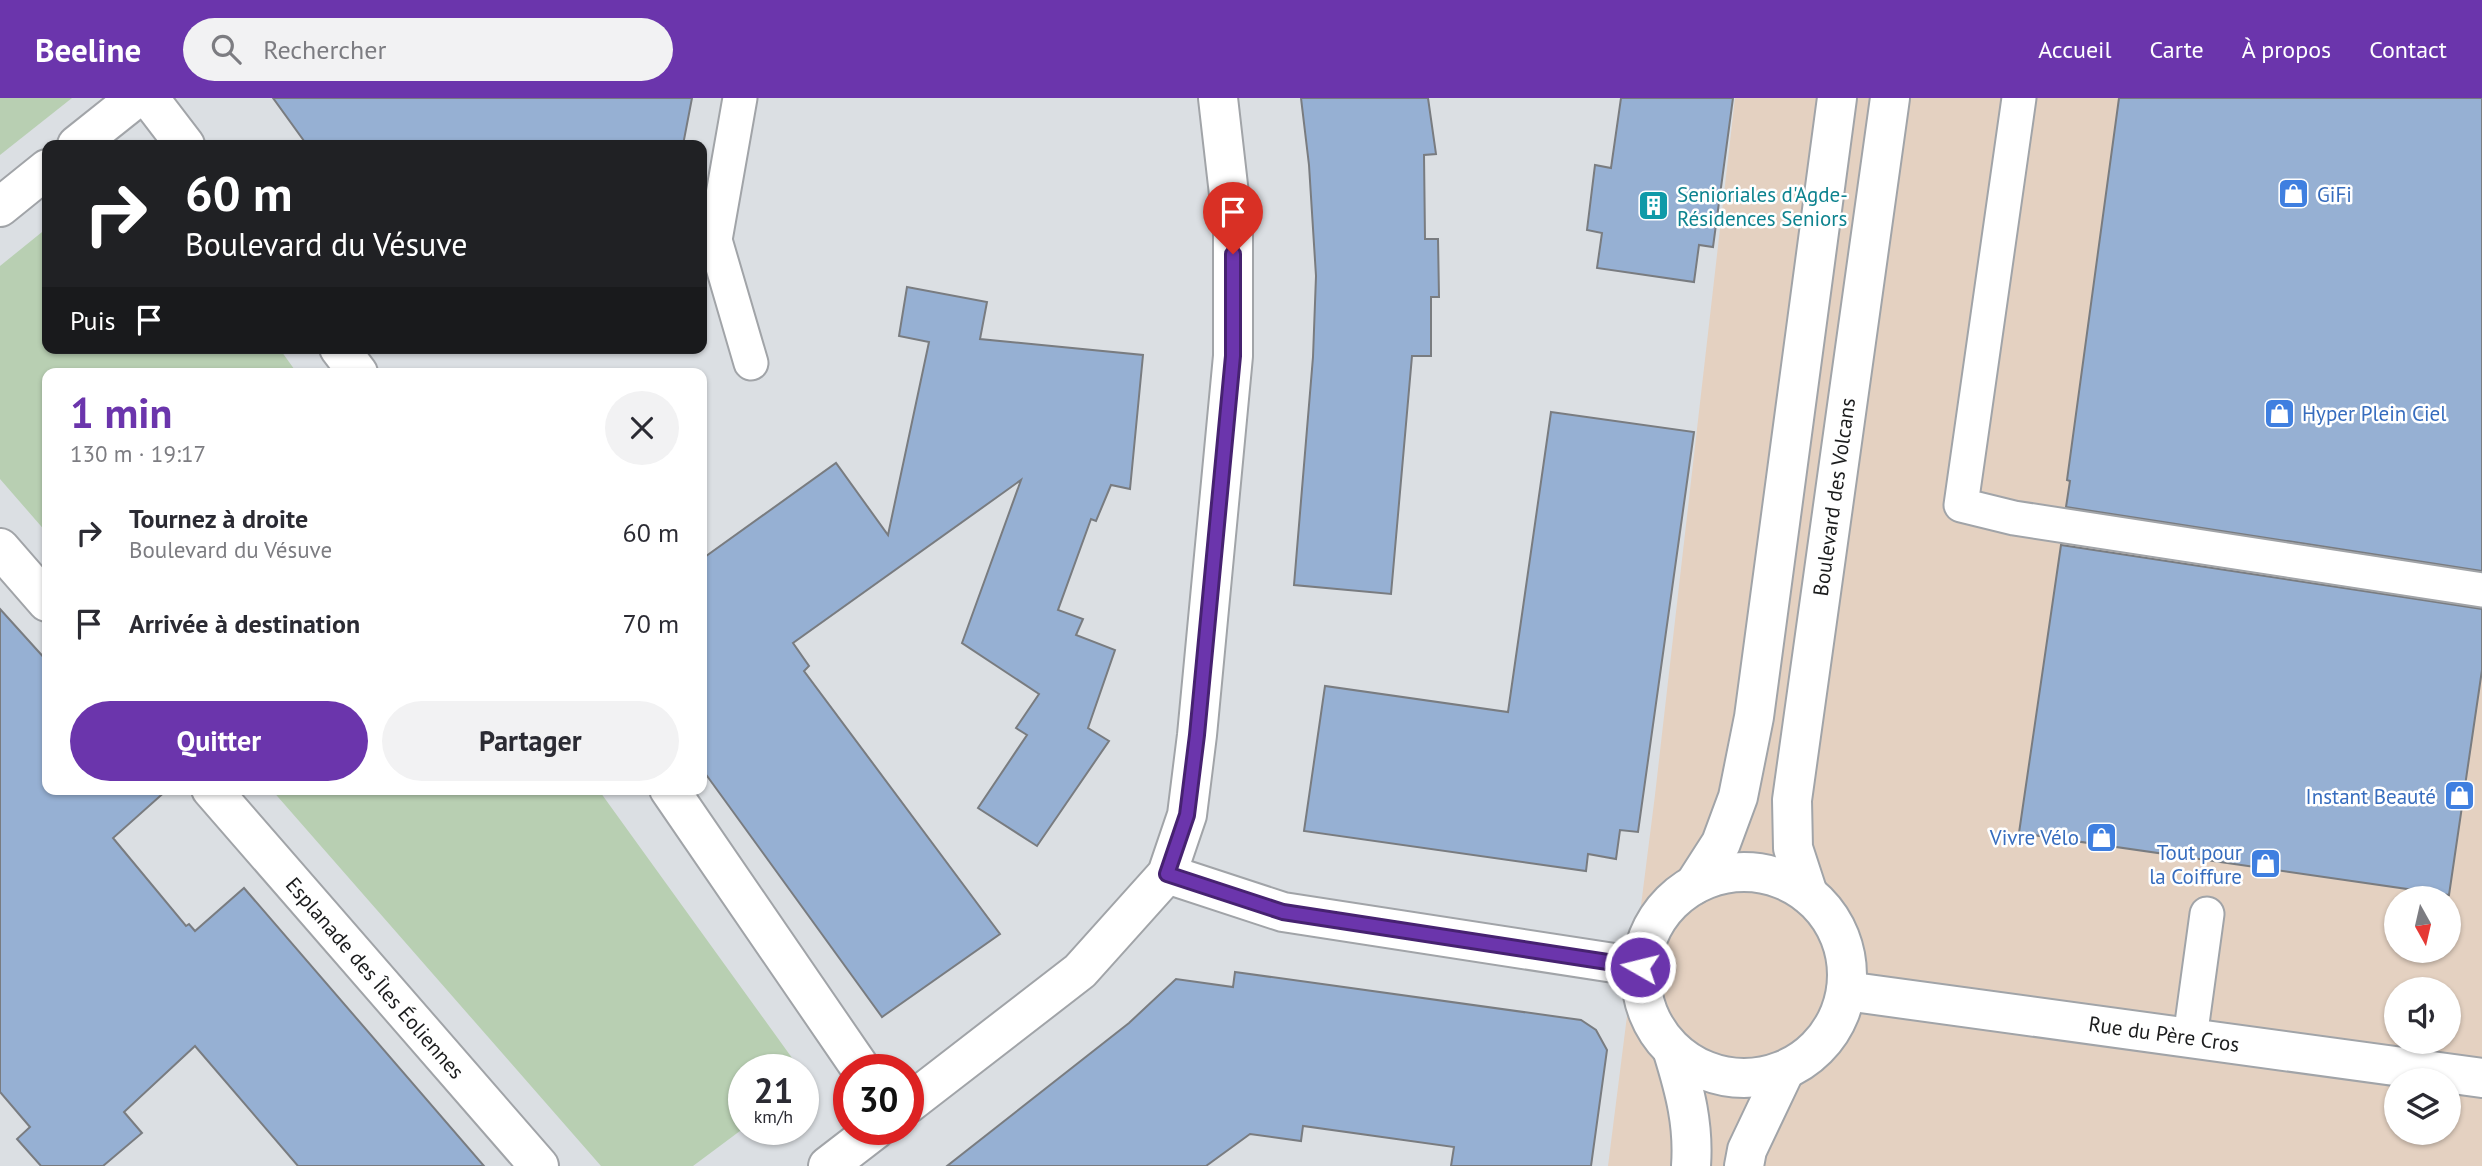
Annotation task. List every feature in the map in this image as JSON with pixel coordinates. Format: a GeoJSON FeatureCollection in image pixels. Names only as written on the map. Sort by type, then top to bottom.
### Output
{"type":"FeatureCollection","features":[{"type":"Feature","properties":{"kind":"street"},"geometry":{"type":"LineString","coordinates":[[83,140],[136,98]]}},
{"type":"Feature","properties":{"kind":"street"},"geometry":{"type":"LineString","coordinates":[[149,98],[181,140]]}},
{"type":"Feature","properties":{"kind":"street"},"geometry":{"type":"LineString","coordinates":[[924,1092],[1080,971],[1167,874],[1187,815],[1233,356],[1233,229],[1218,98]]}},
{"type":"Feature","properties":{"kind":"street"},"geometry":{"type":"LineString","coordinates":[[1695,885],[1721,843],[1738,797],[1754,717],[1837,98]]}},
{"type":"Feature","properties":{"kind":"street","name":"Boulevard des Volcans"},"geometry":{"type":"LineString","coordinates":[[1808,894],[1793,848],[1792,800],[1890,98]]}},
{"type":"Feature","properties":{"kind":"street"},"geometry":{"type":"LineString","coordinates":[[0,207],[42,173]]}},
{"type":"Feature","properties":{"kind":"street"},"geometry":{"type":"LineString","coordinates":[[344,354],[354,368]]}},
{"type":"Feature","properties":{"kind":"street"},"geometry":{"type":"LineString","coordinates":[[0,548],[42,596]]}},
{"type":"Feature","properties":{"kind":"street","name":"Esplanade des Îles Éoliennes"},"geometry":{"type":"LineString","coordinates":[[216,795],[539,1166]]}},
{"type":"Feature","properties":{"kind":"street"},"geometry":{"type":"LineString","coordinates":[[673,795],[851,1054]]}},
{"type":"Feature","properties":{"kind":"street"},"geometry":{"type":"LineString","coordinates":[[1753,873],[1782,879],[1808,894],[1827,914],[1840,937],[1847,963],[1846,991],[1835,1023],[1814,1052],[1785,1070],[1756,1078],[1727,1078],[1698,1068],[1673,1052],[1653,1028],[1642,998],[1640,967],[1648,934],[1667,905],[1695,885],[1723,874],[1753,873]]}},
{"type":"Feature","properties":{"kind":"street"},"geometry":{"type":"LineString","coordinates":[[1167,874],[1283,912],[1640,967]]}},
{"type":"Feature","properties":{"kind":"street","name":"Rue du Père Cros"},"geometry":{"type":"LineString","coordinates":[[1846,991],[2482,1078]]}},
{"type":"Feature","properties":{"kind":"street"},"geometry":{"type":"LineString","coordinates":[[1673,1052],[1688,1101],[1693,1140],[1690,1166]]}},
{"type":"Feature","properties":{"kind":"street"},"geometry":{"type":"LineString","coordinates":[[1744,1166],[1747,1150],[1785,1070]]}},
{"type":"Feature","properties":{"kind":"street"},"geometry":{"type":"LineString","coordinates":[[828,1166],[855,1145]]}},
{"type":"Feature","properties":{"kind":"lane"},"geometry":{"type":"LineString","coordinates":[[740,98],[715,240],[751,363]]}},
{"type":"Feature","properties":{"kind":"lane"},"geometry":{"type":"LineString","coordinates":[[2019,98],[1961,505],[2014,518],[2482,590]]}},
{"type":"Feature","properties":{"kind":"lane"},"geometry":{"type":"LineString","coordinates":[[2190,1038],[2207,914]]}},
{"type":"Feature","properties":{"kind":"shaded area"},"geometry":{"type":"Polygon","coordinates":[[[1735,98],[2482,98],[2482,1166],[1608,1166],[1655,795],[1735,98]]]}},
{"type":"Feature","properties":{"kind":"green space"},"geometry":{"type":"Polygon","coordinates":[[[0,98],[72,98],[0,155],[0,98]]]}},
{"type":"Feature","properties":{"kind":"green space"},"geometry":{"type":"Polygon","coordinates":[[[42,232],[42,354],[283,354],[293,368],[42,368],[42,527],[0,479],[0,266],[42,232]]]}},
{"type":"Feature","properties":{"kind":"green space"},"geometry":{"type":"Polygon","coordinates":[[[276,795],[602,795],[789,1054],[728,1054],[728,1140],[693,1166],[601,1166],[276,795]]]}},
{"type":"Feature","properties":{"kind":"building"},"geometry":{"type":"Polygon","coordinates":[[[273,98],[692,98],[684,140],[303,140],[273,98]]]}},
{"type":"Feature","properties":{"kind":"building"},"geometry":{"type":"Polygon","coordinates":[[[1301,98],[1428,98],[1436,154],[1424,155],[1425,239],[1438,239],[1439,297],[1431,297],[1431,356],[1412,356],[1391,594],[1294,585],[1313,357],[1316,276],[1309,165],[1301,98]]]}},
{"type":"Feature","properties":{"kind":"building","name":"Senioriales d'Agde- Résidences Seniors"},"geometry":{"type":"Polygon","coordinates":[[[1621,98],[1733,98],[1713,247],[1699,245],[1694,282],[1597,268],[1602,233],[1587,230],[1595,165],[1611,168],[1621,98]]]}},
{"type":"Feature","properties":{"kind":"building"},"geometry":{"type":"Polygon","coordinates":[[[2119,98],[2482,98],[2482,571],[2066,507],[2070,481],[2067,480],[2119,98]]]}},
{"type":"Feature","properties":{"kind":"building"},"geometry":{"type":"Polygon","coordinates":[[[907,287],[987,302],[980,339],[1143,355],[1130,489],[1111,485],[1096,521],[1091,519],[1058,610],[1083,619],[1076,635],[1115,650],[1088,728],[1109,741],[1037,846],[978,808],[1027,735],[1016,728],[1039,694],[962,643],[1021,480],[793,643],[809,666],[804,671],[1000,934],[882,1017],[707,776],[707,555],[836,463],[888,535],[929,342],[899,336],[907,287]]]}},
{"type":"Feature","properties":{"kind":"building"},"geometry":{"type":"Polygon","coordinates":[[[1551,412],[1694,432],[1638,832],[1620,830],[1616,859],[1588,854],[1586,871],[1304,831],[1325,686],[1508,712],[1551,412]]]}},
{"type":"Feature","properties":{"kind":"building"},"geometry":{"type":"Polygon","coordinates":[[[2061,545],[2482,609],[2482,670],[2450,886],[2387,886],[2019,833],[2061,545]]]}},
{"type":"Feature","properties":{"kind":"building"},"geometry":{"type":"Polygon","coordinates":[[[0,609],[42,655],[42,795],[161,795],[113,838],[186,926],[189,924],[195,931],[244,888],[484,1166],[298,1166],[195,1046],[124,1112],[142,1133],[103,1166],[41,1166],[17,1139],[30,1127],[0,1092],[0,609]]]}},
{"type":"Feature","properties":{"kind":"building"},"geometry":{"type":"Polygon","coordinates":[[[1235,972],[1581,1020],[1596,1030],[1607,1050],[1591,1166],[1451,1166],[1454,1147],[1303,1126],[1301,1141],[1250,1134],[1206,1166],[947,1166],[1129,1023],[1176,979],[1233,987],[1235,972]]]}},
{"type":"Feature","properties":{"kind":"place","name":"GiFi"},"geometry":{"type":"Point","coordinates":[2294,194]}},
{"type":"Feature","properties":{"kind":"place","name":"Senioriales d'Agde- Résidences Seniors"},"geometry":{"type":"Point","coordinates":[1654,206]}},
{"type":"Feature","properties":{"kind":"place","name":"Hyper Plein Ciel"},"geometry":{"type":"Point","coordinates":[2279,413]}},
{"type":"Feature","properties":{"kind":"place","name":"Instant Beauté"},"geometry":{"type":"Point","coordinates":[2459,796]}},
{"type":"Feature","properties":{"kind":"place","name":"Vivre Vélo"},"geometry":{"type":"Point","coordinates":[2102,837]}},
{"type":"Feature","properties":{"kind":"place","name":"Tout pour la Coiffure"},"geometry":{"type":"Point","coordinates":[2265,864]}},
{"type":"Feature","properties":{"kind":"route"},"geometry":{"type":"LineString","coordinates":[[1233,254],[1233,356],[1197,735],[1187,815],[1167,874],[1283,912],[1640,967]]}}]}
